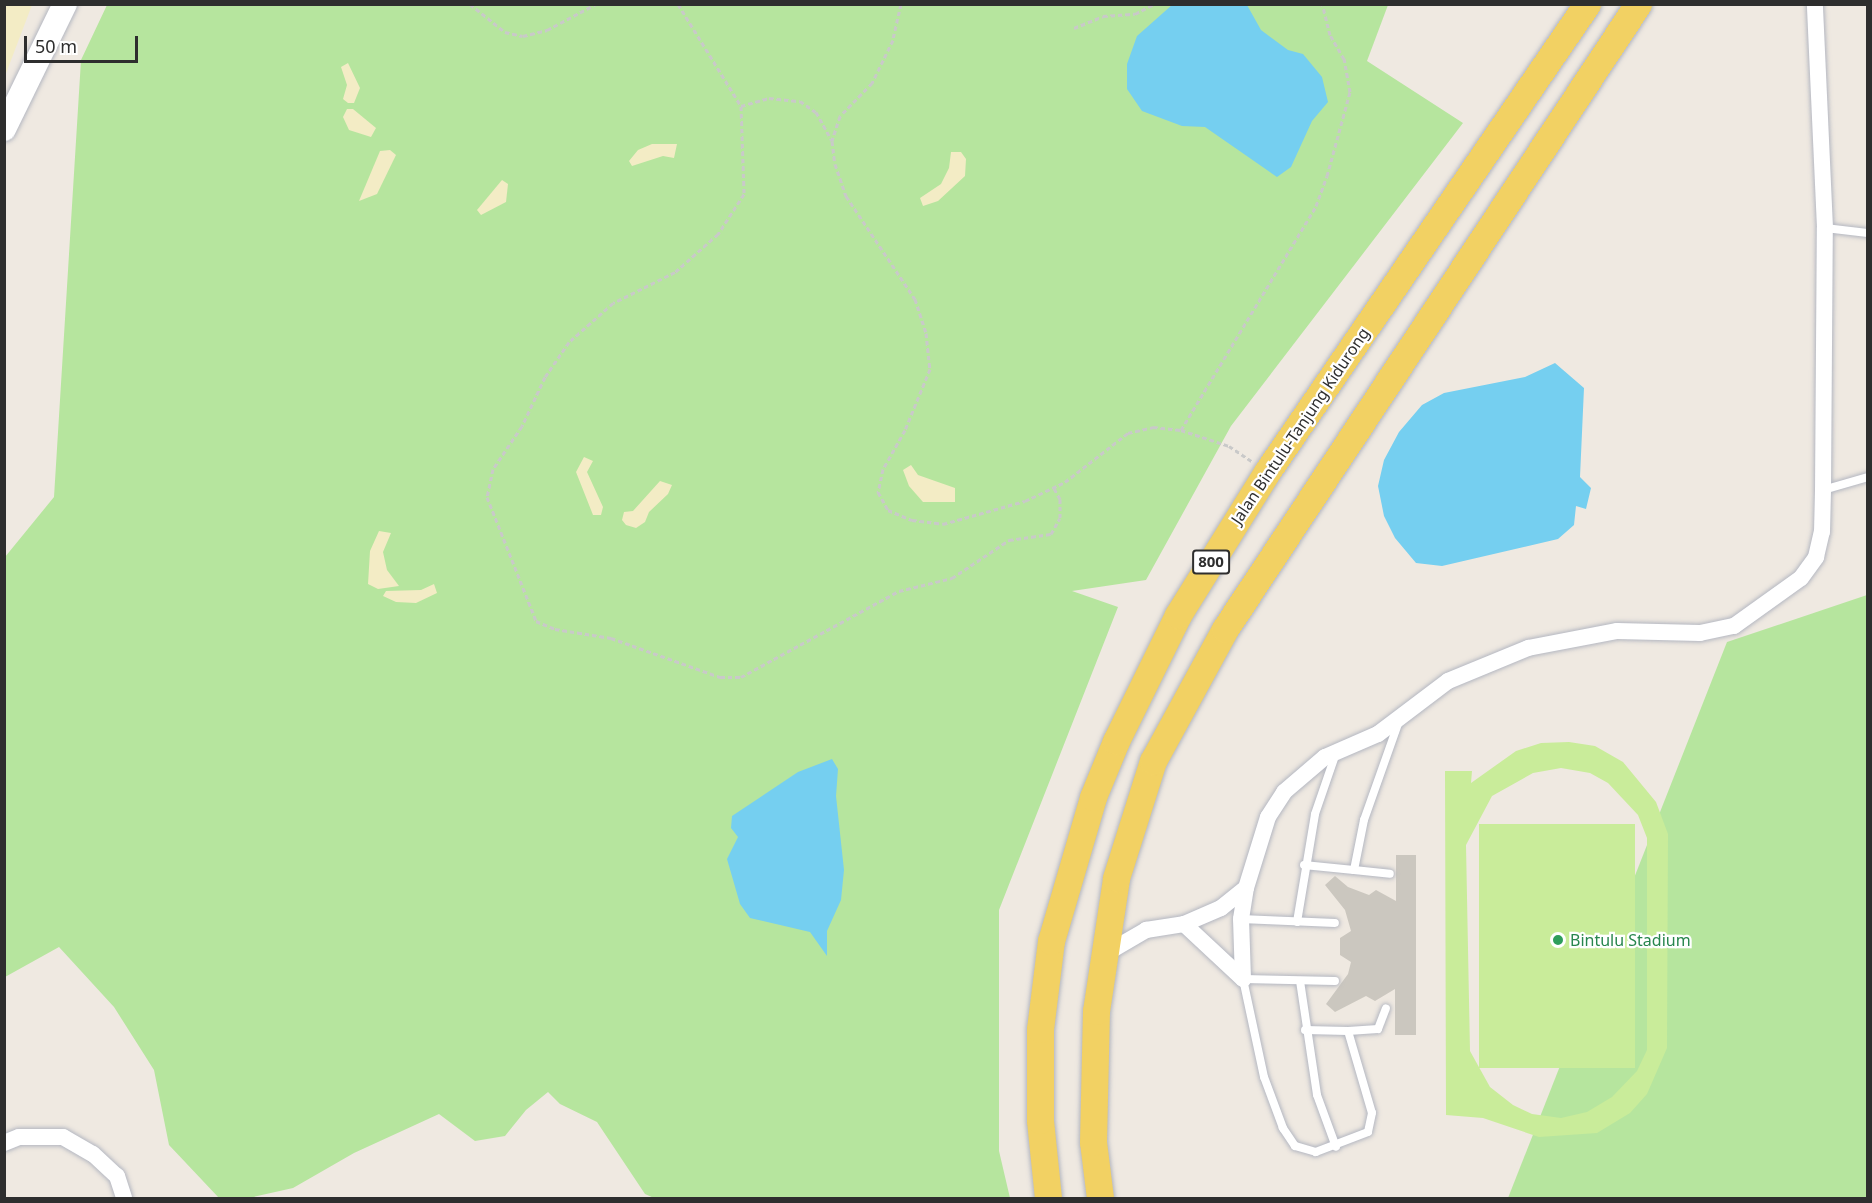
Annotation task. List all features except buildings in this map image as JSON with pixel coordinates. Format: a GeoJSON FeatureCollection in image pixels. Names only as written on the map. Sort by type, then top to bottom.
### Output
{"type":"FeatureCollection","features":[{"type":"Feature","properties":{"kind":"main road","name":"Jalan Bintulu-Tanjung Kidurong"},"geometry":{"type":"LineString","coordinates":[[1048,1198],[1040,1120],[1040,1029],[1051,941],[1090,808],[1116,741],[1178,615],[1267,472],[1587,4]]}},
{"type":"Feature","properties":{"kind":"main road"},"geometry":{"type":"LineString","coordinates":[[1100,1198],[1093,1130],[1096,1011],[1116,878],[1153,760],[1225,629],[1638,4]]}},
{"type":"Feature","properties":{"kind":"street"},"geometry":{"type":"LineString","coordinates":[[4,129],[65,4]]}},
{"type":"Feature","properties":{"kind":"street"},"geometry":{"type":"LineString","coordinates":[[1243,979],[1241,919],[1246,888],[1268,817],[1284,792],[1337,749],[1378,734],[1399,721],[1448,681],[1528,648],[1617,631],[1700,633],[1734,626],[1801,578],[1816,557],[1822,532],[1825,228],[1815,7]]}},
{"type":"Feature","properties":{"kind":"street"},"geometry":{"type":"LineString","coordinates":[[1105,954],[1146,930],[1184,924],[1221,908],[1246,888]]}},
{"type":"Feature","properties":{"kind":"street"},"geometry":{"type":"LineString","coordinates":[[1184,924],[1243,979]]}},
{"type":"Feature","properties":{"kind":"street"},"geometry":{"type":"LineString","coordinates":[[4,1143],[19,1137],[63,1137],[93,1154],[117,1176],[124,1198]]}},
{"type":"Feature","properties":{"kind":"lane"},"geometry":{"type":"LineString","coordinates":[[1825,228],[1868,233]]}},
{"type":"Feature","properties":{"kind":"lane"},"geometry":{"type":"LineString","coordinates":[[1823,490],[1868,477]]}},
{"type":"Feature","properties":{"kind":"lane"},"geometry":{"type":"LineString","coordinates":[[1354,870],[1364,820],[1399,721]]}},
{"type":"Feature","properties":{"kind":"lane"},"geometry":{"type":"LineString","coordinates":[[1297,922],[1304,865],[1315,814],[1337,749]]}},
{"type":"Feature","properties":{"kind":"lane"},"geometry":{"type":"LineString","coordinates":[[1304,865],[1390,874]]}},
{"type":"Feature","properties":{"kind":"lane"},"geometry":{"type":"LineString","coordinates":[[1241,919],[1335,924]]}},
{"type":"Feature","properties":{"kind":"lane"},"geometry":{"type":"LineString","coordinates":[[1335,981],[1243,979],[1258,1054],[1282,1128],[1295,1146],[1316,1152],[1336,1147],[1368,1132],[1372,1122],[1348,1031]]}},
{"type":"Feature","properties":{"kind":"lane"},"geometry":{"type":"LineString","coordinates":[[1300,981],[1305,1030],[1317,1095],[1336,1147]]}},
{"type":"Feature","properties":{"kind":"lane"},"geometry":{"type":"LineString","coordinates":[[1305,1030],[1378,1029],[1386,1008]]}},
{"type":"Feature","properties":{"kind":"path"},"geometry":{"type":"LineString","coordinates":[[470,4],[505,32],[523,36],[547,30],[596,4]]}},
{"type":"Feature","properties":{"kind":"path"},"geometry":{"type":"LineString","coordinates":[[678,4],[741,106],[744,194],[718,234],[675,272],[614,303],[569,342],[545,377],[522,426],[493,469],[487,497],[536,621],[555,629],[611,638],[720,677],[741,677],[899,591],[952,578],[1009,540],[1051,534],[1060,518],[1060,499],[1054,488]]}},
{"type":"Feature","properties":{"kind":"path"},"geometry":{"type":"LineString","coordinates":[[832,141],[840,116],[872,83],[893,40],[901,4]]}},
{"type":"Feature","properties":{"kind":"path"},"geometry":{"type":"LineString","coordinates":[[1074,28],[1103,16],[1135,14],[1154,4]]}},
{"type":"Feature","properties":{"kind":"path"},"geometry":{"type":"LineString","coordinates":[[1181,430],[1316,206],[1327,176],[1350,92],[1344,58],[1330,35],[1322,4]]}},
{"type":"Feature","properties":{"kind":"path"},"geometry":{"type":"LineString","coordinates":[[741,106],[769,98],[801,101],[816,112],[832,141],[835,164],[846,196],[915,298],[926,333],[930,369],[905,430],[883,469],[878,492],[888,510],[912,520],[943,524],[1025,501],[1054,488],[1128,433],[1153,427],[1181,430],[1228,446],[1267,472]]}},
{"type":"Feature","properties":{"kind":"green space"},"geometry":{"type":"Polygon","coordinates":[[[107,5],[1388,5],[1367,61],[1463,123],[1231,426],[1146,580],[1072,591],[1118,607],[999,910],[999,1151],[1010,1198],[654,1198],[645,1194],[597,1122],[560,1104],[548,1092],[526,1110],[505,1136],[475,1141],[439,1114],[354,1153],[293,1188],[249,1198],[219,1198],[169,1145],[154,1070],[114,1007],[59,947],[5,977],[5,557],[54,497],[81,60],[107,5]]]}},
{"type":"Feature","properties":{"kind":"green space"},"geometry":{"type":"Polygon","coordinates":[[[1867,595],[1867,1198],[1508,1198],[1727,642],[1867,595]]]}},
{"type":"Feature","properties":{"kind":"green space"},"geometry":{"type":"Polygon","coordinates":[[[1569,742],[1595,746],[1623,762],[1656,802],[1668,834],[1667,1048],[1647,1094],[1630,1113],[1597,1133],[1539,1137],[1483,1118],[1446,1115],[1445,771],[1472,771],[1471,783],[1516,751],[1541,743],[1569,742]],[[1561,768],[1533,773],[1492,796],[1466,845],[1470,1051],[1490,1087],[1513,1105],[1532,1114],[1561,1118],[1587,1112],[1612,1097],[1637,1071],[1647,1050],[1647,838],[1638,815],[1608,783],[1590,773],[1561,768]]]}},
{"type":"Feature","properties":{"kind":"green space"},"geometry":{"type":"Polygon","coordinates":[[[1479,824],[1635,824],[1635,1068],[1479,1068],[1479,824]]]}},
{"type":"Feature","properties":{"kind":"sand"},"geometry":{"type":"Polygon","coordinates":[[[4,5],[32,5],[5,76],[4,5]]]}},
{"type":"Feature","properties":{"kind":"sand"},"geometry":{"type":"Polygon","coordinates":[[[348,63],[360,88],[354,103],[348,103],[343,99],[347,85],[341,67],[348,63]]]}},
{"type":"Feature","properties":{"kind":"sand"},"geometry":{"type":"Polygon","coordinates":[[[347,109],[353,109],[376,128],[371,137],[349,130],[343,117],[347,109]]]}},
{"type":"Feature","properties":{"kind":"sand"},"geometry":{"type":"Polygon","coordinates":[[[652,144],[677,144],[674,158],[663,156],[632,166],[629,161],[638,150],[652,144]]]}},
{"type":"Feature","properties":{"kind":"sand"},"geometry":{"type":"Polygon","coordinates":[[[390,150],[396,155],[377,194],[359,201],[380,151],[390,150]]]}},
{"type":"Feature","properties":{"kind":"sand"},"geometry":{"type":"Polygon","coordinates":[[[951,152],[961,152],[966,159],[965,176],[938,201],[923,206],[920,198],[941,184],[949,168],[951,152]]]}},
{"type":"Feature","properties":{"kind":"sand"},"geometry":{"type":"Polygon","coordinates":[[[502,180],[508,184],[506,202],[481,215],[477,210],[502,180]]]}},
{"type":"Feature","properties":{"kind":"sand"},"geometry":{"type":"Polygon","coordinates":[[[584,457],[593,461],[587,472],[603,507],[601,515],[593,515],[576,472],[584,457]]]}},
{"type":"Feature","properties":{"kind":"sand"},"geometry":{"type":"Polygon","coordinates":[[[911,465],[918,475],[955,488],[955,502],[923,502],[909,486],[903,470],[911,465]]]}},
{"type":"Feature","properties":{"kind":"sand"},"geometry":{"type":"Polygon","coordinates":[[[660,481],[672,485],[668,494],[649,512],[645,522],[636,528],[626,525],[622,520],[624,512],[633,511],[660,481]]]}},
{"type":"Feature","properties":{"kind":"sand"},"geometry":{"type":"Polygon","coordinates":[[[379,531],[391,533],[383,552],[387,570],[399,586],[378,589],[368,584],[370,551],[379,531]]]}},
{"type":"Feature","properties":{"kind":"sand"},"geometry":{"type":"Polygon","coordinates":[[[434,584],[437,593],[416,603],[396,602],[383,596],[386,591],[421,590],[434,584]]]}},
{"type":"Feature","properties":{"kind":"water"},"geometry":{"type":"Polygon","coordinates":[[[1172,5],[1247,5],[1261,30],[1288,50],[1303,54],[1322,77],[1328,102],[1312,121],[1291,167],[1277,177],[1205,127],[1182,126],[1142,111],[1127,89],[1127,64],[1137,36],[1172,5]]]}},
{"type":"Feature","properties":{"kind":"water"},"geometry":{"type":"Polygon","coordinates":[[[1555,363],[1584,388],[1580,477],[1591,488],[1586,509],[1576,506],[1574,525],[1558,539],[1442,566],[1416,563],[1395,538],[1384,516],[1378,486],[1384,460],[1399,432],[1422,405],[1444,393],[1525,377],[1555,363]]]}},
{"type":"Feature","properties":{"kind":"water"},"geometry":{"type":"Polygon","coordinates":[[[832,759],[838,769],[836,796],[844,870],[841,900],[827,931],[827,956],[810,932],[750,918],[740,904],[727,859],[738,837],[731,828],[732,816],[798,772],[832,759]]]}},
{"type":"Feature","properties":{"kind":"place","name":"Bintulu Stadium"},"geometry":{"type":"Point","coordinates":[1558,940]}}]}
